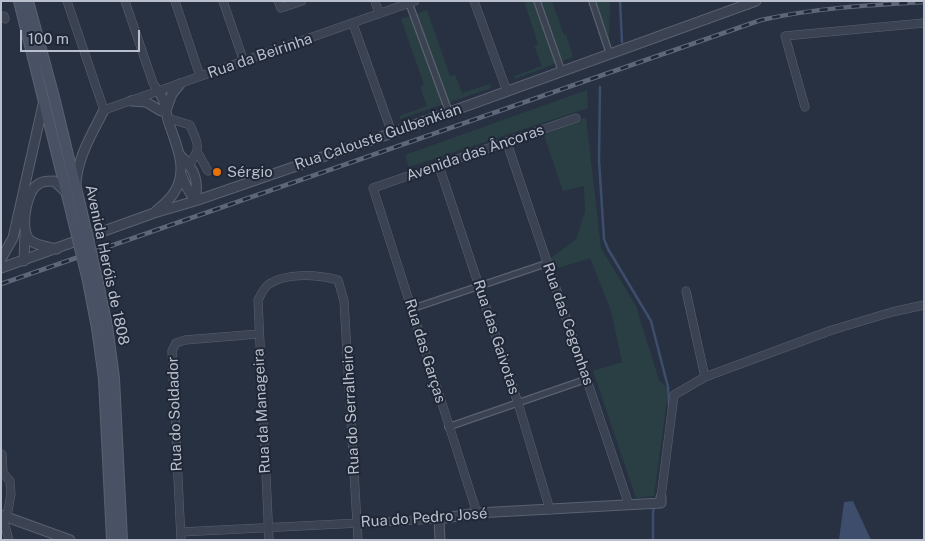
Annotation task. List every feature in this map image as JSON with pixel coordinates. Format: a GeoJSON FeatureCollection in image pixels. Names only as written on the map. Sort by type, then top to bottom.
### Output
{"type":"FeatureCollection","features":[{"type":"Feature","properties":{"kind":"main road","name":"Avenida Heróis de 1808"},"geometry":{"type":"LineString","coordinates":[[19,1],[44,100],[72,191]]}},
{"type":"Feature","properties":{"kind":"main road","name":"Avenida Heróis de 1808"},"geometry":{"type":"LineString","coordinates":[[28,1],[93,280],[107,326],[114,378],[122,540]]}},
{"type":"Feature","properties":{"kind":"main road","name":"Avenida Heróis de 1808"},"geometry":{"type":"LineString","coordinates":[[93,280],[104,379],[112,540]]}},
{"type":"Feature","properties":{"kind":"street"},"geometry":{"type":"LineString","coordinates":[[24,261],[25,214],[30,195],[35,186],[44,181],[54,181],[72,191],[82,155],[104,110],[67,1]]}},
{"type":"Feature","properties":{"kind":"street"},"geometry":{"type":"LineString","coordinates":[[125,1],[153,83],[164,98],[165,113],[181,156],[178,185],[175,193],[154,213]]}},
{"type":"Feature","properties":{"kind":"street"},"geometry":{"type":"LineString","coordinates":[[175,1],[200,76]]}},
{"type":"Feature","properties":{"kind":"street"},"geometry":{"type":"LineString","coordinates":[[223,1],[244,62]]}},
{"type":"Feature","properties":{"kind":"street"},"geometry":{"type":"LineString","coordinates":[[278,1],[281,8],[302,1]]}},
{"type":"Feature","properties":{"kind":"street"},"geometry":{"type":"LineString","coordinates":[[375,1],[379,14]]}},
{"type":"Feature","properties":{"kind":"street"},"geometry":{"type":"LineString","coordinates":[[474,1],[507,91]]}},
{"type":"Feature","properties":{"kind":"street"},"geometry":{"type":"LineString","coordinates":[[537,1],[562,72]]}},
{"type":"Feature","properties":{"kind":"street"},"geometry":{"type":"LineString","coordinates":[[592,1],[612,54]]}},
{"type":"Feature","properties":{"kind":"street","name":"Rua Calouste Gulbenkian"},"geometry":{"type":"LineString","coordinates":[[1,268],[154,213],[216,194],[392,133],[756,1]]}},
{"type":"Feature","properties":{"kind":"street"},"geometry":{"type":"LineString","coordinates":[[412,2],[449,112]]}},
{"type":"Feature","properties":{"kind":"street","name":"Rua da Beirinha"},"geometry":{"type":"LineString","coordinates":[[104,110],[412,2]]}},
{"type":"Feature","properties":{"kind":"street"},"geometry":{"type":"LineString","coordinates":[[805,107],[785,36],[924,23]]}},
{"type":"Feature","properties":{"kind":"street"},"geometry":{"type":"LineString","coordinates":[[352,24],[392,133]]}},
{"type":"Feature","properties":{"kind":"street"},"geometry":{"type":"LineString","coordinates":[[165,113],[172,94],[180,84]]}},
{"type":"Feature","properties":{"kind":"street"},"geometry":{"type":"LineString","coordinates":[[1,259],[13,238],[44,100]]}},
{"type":"Feature","properties":{"kind":"street"},"geometry":{"type":"LineString","coordinates":[[131,101],[146,102],[190,125],[198,144],[198,153],[208,171]]}},
{"type":"Feature","properties":{"kind":"street","name":"Avenida das Âncoras"},"geometry":{"type":"LineString","coordinates":[[373,188],[576,118]]}},
{"type":"Feature","properties":{"kind":"street","name":"Rua das Cegonhas"},"geometry":{"type":"LineString","coordinates":[[507,143],[629,505]]}},
{"type":"Feature","properties":{"kind":"street"},"geometry":{"type":"LineString","coordinates":[[190,165],[198,153]]}},
{"type":"Feature","properties":{"kind":"street"},"geometry":{"type":"LineString","coordinates":[[181,156],[190,165],[196,179],[205,191],[216,194]]}},
{"type":"Feature","properties":{"kind":"street","name":"Rua das Gaivotas"},"geometry":{"type":"LineString","coordinates":[[439,166],[518,403],[550,510]]}},
{"type":"Feature","properties":{"kind":"street"},"geometry":{"type":"LineString","coordinates":[[180,172],[195,201]]}},
{"type":"Feature","properties":{"kind":"street"},"geometry":{"type":"LineString","coordinates":[[195,201],[197,191],[196,179]]}},
{"type":"Feature","properties":{"kind":"street","name":"Rua das Garças"},"geometry":{"type":"LineString","coordinates":[[373,188],[477,513]]}},
{"type":"Feature","properties":{"kind":"street"},"geometry":{"type":"LineString","coordinates":[[25,233],[30,241],[58,249]]}},
{"type":"Feature","properties":{"kind":"street"},"geometry":{"type":"LineString","coordinates":[[13,238],[16,248],[24,261]]}},
{"type":"Feature","properties":{"kind":"street"},"geometry":{"type":"LineString","coordinates":[[411,309],[548,263]]}},
{"type":"Feature","properties":{"kind":"street","name":"Rua da Manageira"},"geometry":{"type":"LineString","coordinates":[[269,540],[258,334],[258,300],[267,284],[281,278],[321,275],[338,280]]}},
{"type":"Feature","properties":{"kind":"street","name":"Rua do Serralheiro"},"geometry":{"type":"LineString","coordinates":[[338,280],[344,301],[358,540]]}},
{"type":"Feature","properties":{"kind":"street"},"geometry":{"type":"LineString","coordinates":[[686,291],[704,377]]}},
{"type":"Feature","properties":{"kind":"street"},"geometry":{"type":"LineString","coordinates":[[660,500],[674,395],[704,377],[832,330],[892,312],[924,305]]}},
{"type":"Feature","properties":{"kind":"street","name":"Rua do Soldador"},"geometry":{"type":"LineString","coordinates":[[181,536],[172,351],[176,343],[185,340],[258,334]]}},
{"type":"Feature","properties":{"kind":"street"},"geometry":{"type":"LineString","coordinates":[[448,427],[587,379]]}},
{"type":"Feature","properties":{"kind":"street"},"geometry":{"type":"LineString","coordinates":[[2,454],[3,473],[10,481],[11,494],[4,515],[9,540]]}},
{"type":"Feature","properties":{"kind":"street","name":"Rua do Pedro José"},"geometry":{"type":"LineString","coordinates":[[181,536],[268,528],[438,519],[477,513],[645,504],[660,500]]}},
{"type":"Feature","properties":{"kind":"street"},"geometry":{"type":"LineString","coordinates":[[4,515],[70,540]]}},
{"type":"Feature","properties":{"kind":"street"},"geometry":{"type":"LineString","coordinates":[[438,519],[440,540]]}},
{"type":"Feature","properties":{"kind":"green space"},"geometry":{"type":"Polygon","coordinates":[[[524,1],[552,1],[573,57],[515,79],[514,76],[542,66],[534,46],[538,44],[524,1]]]}},
{"type":"Feature","properties":{"kind":"green space"},"geometry":{"type":"Polygon","coordinates":[[[596,1],[610,1],[609,40],[596,1]]]}},
{"type":"Feature","properties":{"kind":"green space"},"geometry":{"type":"Polygon","coordinates":[[[427,10],[450,76],[455,75],[462,93],[490,84],[491,88],[400,119],[399,116],[427,106],[420,87],[424,85],[401,19],[427,10]]]}},
{"type":"Feature","properties":{"kind":"green space"},"geometry":{"type":"Polygon","coordinates":[[[587,90],[588,108],[409,167],[405,155],[587,90]]]}},
{"type":"Feature","properties":{"kind":"green space"},"geometry":{"type":"Polygon","coordinates":[[[586,117],[601,248],[636,306],[659,380],[667,388],[654,496],[636,498],[593,371],[622,362],[611,311],[590,258],[559,268],[550,259],[576,239],[585,212],[584,186],[563,191],[544,135],[586,117]]]}},
{"type":"Feature","properties":{"kind":"water"},"geometry":{"type":"Polygon","coordinates":[[[853,501],[871,540],[839,540],[844,502],[853,501]]]}},
{"type":"Feature","properties":{"kind":"waterway"},"geometry":{"type":"LineString","coordinates":[[620,1],[622,42]]}},
{"type":"Feature","properties":{"kind":"waterway"},"geometry":{"type":"LineString","coordinates":[[600,87],[599,160],[604,239],[608,249],[651,321],[668,387],[669,406]]}},
{"type":"Feature","properties":{"kind":"waterway"},"geometry":{"type":"LineString","coordinates":[[653,540],[653,512],[655,505]]}},
{"type":"Feature","properties":{"kind":"railway"},"geometry":{"type":"LineString","coordinates":[[1,284],[761,20],[822,10],[924,2]]}},
{"type":"Feature","properties":{"kind":"place","name":"Sérgio"},"geometry":{"type":"Point","coordinates":[217,172]}}]}
